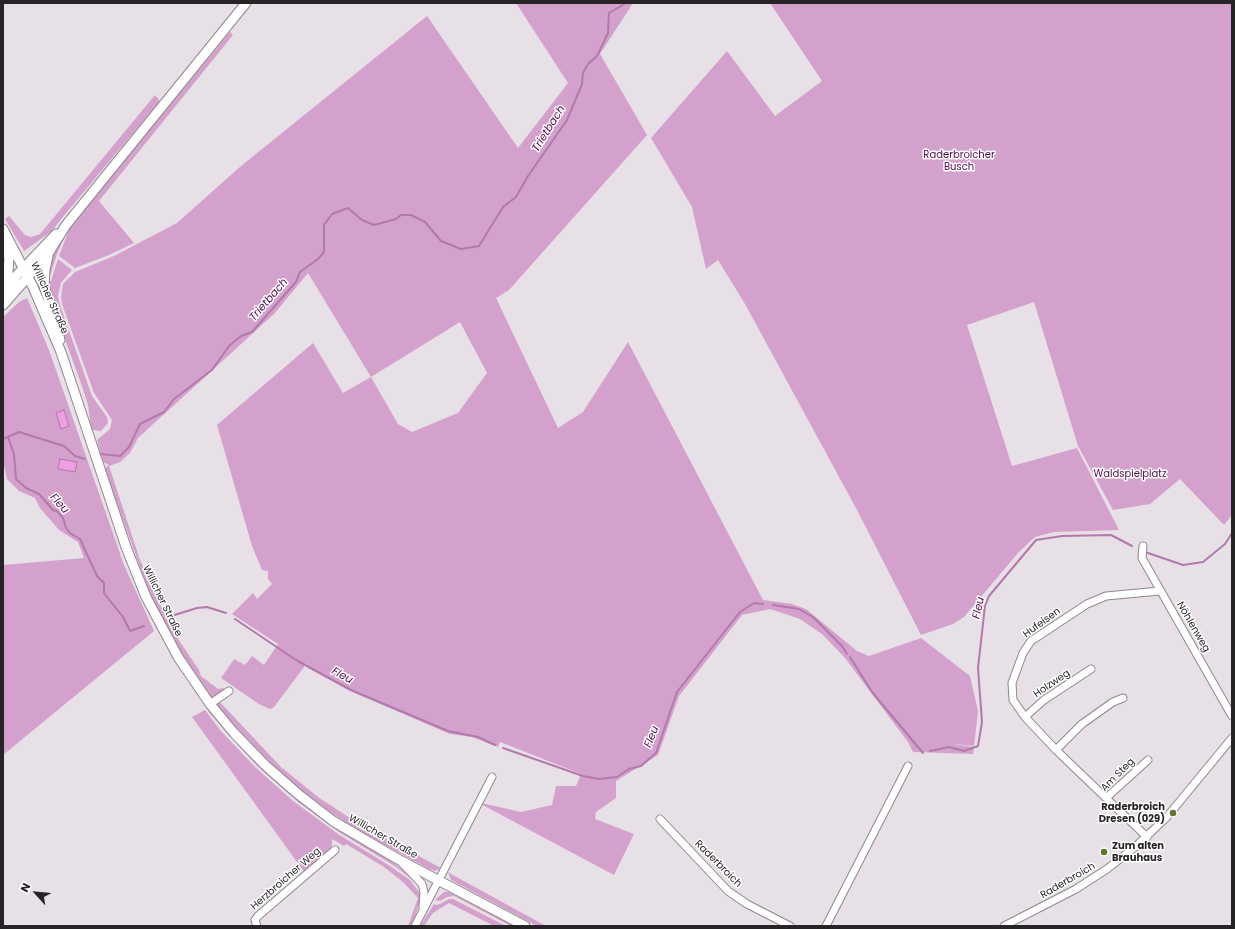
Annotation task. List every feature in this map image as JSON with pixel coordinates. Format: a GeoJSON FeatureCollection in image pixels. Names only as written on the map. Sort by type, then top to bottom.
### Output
{"type":"FeatureCollection","features":[{"type":"Feature","properties":{"kind":"main road"},"geometry":{"type":"LineString","coordinates":[[5,292],[24,268],[66,225],[246,3]]}},
{"type":"Feature","properties":{"kind":"main road"},"geometry":{"type":"LineString","coordinates":[[3,305],[48,254],[66,225]]}},
{"type":"Feature","properties":{"kind":"main road","name":"Willicher Straße"},"geometry":{"type":"LineString","coordinates":[[3,229],[29,277],[61,352],[138,579],[164,634],[186,670],[210,704],[249,749],[298,794],[333,821],[396,858],[525,926]]}},
{"type":"Feature","properties":{"kind":"main road"},"geometry":{"type":"LineString","coordinates":[[3,242],[9,256],[9,267],[5,292]]}},
{"type":"Feature","properties":{"kind":"main road"},"geometry":{"type":"LineString","coordinates":[[48,254],[44,269],[44,286],[60,336],[61,352]]}},
{"type":"Feature","properties":{"kind":"street","name":"Nöhlenweg"},"geometry":{"type":"LineString","coordinates":[[1142,546],[1142,558],[1232,716]]}},
{"type":"Feature","properties":{"kind":"street","name":"Hufeisen"},"geometry":{"type":"LineString","coordinates":[[1106,798],[1056,750],[1025,717],[1014,702],[1011,691],[1023,653],[1031,641],[1097,598],[1109,595],[1160,591]]}},
{"type":"Feature","properties":{"kind":"street","name":"Holzweg"},"geometry":{"type":"LineString","coordinates":[[1025,717],[1044,700],[1091,669]]}},
{"type":"Feature","properties":{"kind":"street"},"geometry":{"type":"LineString","coordinates":[[210,704],[228,691]]}},
{"type":"Feature","properties":{"kind":"street"},"geometry":{"type":"LineString","coordinates":[[1056,750],[1082,724],[1113,702],[1124,698]]}},
{"type":"Feature","properties":{"kind":"street","name":"Raderbroich"},"geometry":{"type":"LineString","coordinates":[[1004,926],[1085,884],[1116,863],[1147,837],[1186,794],[1232,738]]}},
{"type":"Feature","properties":{"kind":"street","name":"Am Steg"},"geometry":{"type":"LineString","coordinates":[[1147,837],[1106,798],[1148,760]]}},
{"type":"Feature","properties":{"kind":"street"},"geometry":{"type":"LineString","coordinates":[[826,926],[908,766]]}},
{"type":"Feature","properties":{"kind":"street"},"geometry":{"type":"LineString","coordinates":[[415,926],[492,777]]}},
{"type":"Feature","properties":{"kind":"street","name":"Raderbroich"},"geometry":{"type":"LineString","coordinates":[[660,819],[728,891],[747,904],[790,926]]}},
{"type":"Feature","properties":{"kind":"street","name":"Herzbroicher Weg"},"geometry":{"type":"LineString","coordinates":[[257,926],[255,920],[258,916],[335,850]]}},
{"type":"Feature","properties":{"kind":"street"},"geometry":{"type":"LineString","coordinates":[[396,858],[422,884],[424,895],[423,911]]}},
{"type":"Feature","properties":{"kind":"green space"},"geometry":{"type":"Polygon","coordinates":[[[516,3],[633,3],[600,54],[647,135],[509,290],[496,298],[558,428],[583,412],[628,342],[763,600],[792,604],[806,609],[857,651],[869,656],[921,638],[970,676],[978,711],[974,746],[946,743],[974,747],[973,754],[913,752],[908,742],[845,658],[822,634],[800,619],[770,609],[742,615],[679,696],[658,755],[616,781],[616,798],[596,812],[595,819],[634,834],[614,875],[477,802],[521,812],[552,805],[556,786],[576,786],[581,774],[500,742],[498,747],[472,737],[450,734],[350,691],[308,668],[307,663],[274,707],[270,709],[259,704],[221,678],[234,659],[245,665],[252,656],[264,665],[278,644],[232,614],[253,593],[257,599],[272,584],[268,579],[268,571],[262,570],[252,546],[217,425],[313,343],[343,393],[371,377],[308,273],[274,314],[138,438],[130,453],[120,462],[109,466],[140,560],[172,630],[199,670],[201,676],[218,689],[224,688],[224,691],[213,698],[210,698],[166,629],[148,589],[109,481],[105,468],[109,465],[103,462],[97,440],[110,429],[112,420],[94,393],[62,304],[61,297],[63,284],[75,272],[114,256],[177,223],[241,166],[427,16],[518,148],[568,83],[516,3]],[[460,322],[371,377],[398,424],[412,432],[458,413],[487,373],[460,322]]]}},
{"type":"Feature","properties":{"kind":"green space","name":"Raderbroicher Busch"},"geometry":{"type":"Polygon","coordinates":[[[770,3],[1232,3],[1232,515],[1224,525],[1180,479],[1150,504],[1113,510],[1078,446],[1034,302],[967,325],[1012,466],[1077,448],[1119,530],[1054,532],[1035,537],[1018,553],[964,617],[953,624],[921,635],[857,510],[745,304],[718,260],[706,269],[692,207],[651,138],[727,51],[775,116],[822,81],[770,3]]]}},
{"type":"Feature","properties":{"kind":"green space"},"geometry":{"type":"Polygon","coordinates":[[[230,32],[233,35],[99,201],[134,243],[109,255],[75,268],[59,256],[70,227],[230,32]]]}},
{"type":"Feature","properties":{"kind":"green space"},"geometry":{"type":"Polygon","coordinates":[[[155,95],[160,101],[52,231],[24,251],[5,219],[9,216],[25,235],[31,237],[40,234],[155,95]]]}},
{"type":"Feature","properties":{"kind":"green space"},"geometry":{"type":"Polygon","coordinates":[[[66,233],[57,254],[49,278],[50,258],[66,233]]]}},
{"type":"Feature","properties":{"kind":"green space"},"geometry":{"type":"Polygon","coordinates":[[[58,259],[72,270],[61,283],[58,296],[92,396],[107,417],[108,423],[101,431],[93,430],[91,426],[88,405],[54,309],[46,281],[51,281],[58,259]]]}},
{"type":"Feature","properties":{"kind":"green space"},"geometry":{"type":"Polygon","coordinates":[[[27,298],[49,350],[124,565],[154,631],[3,755],[3,565],[84,558],[78,542],[59,530],[40,508],[35,498],[19,491],[7,479],[3,461],[3,317],[19,302],[27,298]]]}},
{"type":"Feature","properties":{"kind":"green space"},"geometry":{"type":"Polygon","coordinates":[[[219,701],[281,767],[318,797],[359,824],[441,868],[435,871],[429,869],[361,832],[316,803],[293,785],[254,748],[217,705],[219,701]]]}},
{"type":"Feature","properties":{"kind":"green space"},"geometry":{"type":"Polygon","coordinates":[[[205,710],[220,730],[255,767],[293,801],[338,834],[410,880],[422,896],[412,926],[408,926],[418,898],[403,882],[384,867],[346,844],[344,846],[332,839],[332,845],[328,853],[305,873],[192,717],[205,710]]]}},
{"type":"Feature","properties":{"kind":"green space"},"geometry":{"type":"Polygon","coordinates":[[[208,711],[210,711],[263,769],[286,790],[338,829],[394,863],[417,881],[421,891],[414,881],[396,867],[339,832],[298,802],[256,765],[208,711]]]}},
{"type":"Feature","properties":{"kind":"green space"},"geometry":{"type":"Polygon","coordinates":[[[448,872],[546,926],[537,926],[451,880],[448,872]]]}},
{"type":"Feature","properties":{"kind":"green space"},"geometry":{"type":"Polygon","coordinates":[[[444,892],[448,892],[515,926],[511,926],[454,896],[447,897],[440,901],[435,900],[444,892]]]}},
{"type":"Feature","properties":{"kind":"green space"},"geometry":{"type":"Polygon","coordinates":[[[449,899],[453,899],[506,926],[494,926],[449,903],[433,913],[424,926],[420,926],[434,904],[440,904],[449,899]]]}},
{"type":"Feature","properties":{"kind":"shaded area"},"geometry":{"type":"Polygon","coordinates":[[[64,410],[69,426],[61,429],[56,413],[64,410]]]}},
{"type":"Feature","properties":{"kind":"shaded area"},"geometry":{"type":"Polygon","coordinates":[[[60,459],[77,462],[75,472],[58,469],[60,459]]]}},
{"type":"Feature","properties":{"kind":"waterway","name":"Trietbach"},"geometry":{"type":"LineString","coordinates":[[101,454],[120,456],[129,447],[140,424],[164,412],[174,399],[212,370],[229,346],[241,336],[252,332],[296,282],[300,272],[318,259],[324,252],[324,225],[332,214],[348,208],[362,220],[374,225],[396,219],[401,215],[411,215],[425,222],[441,241],[461,249],[479,246],[503,207],[516,197],[528,176],[567,120],[582,84],[583,73],[588,64],[597,56],[608,33],[609,13],[626,3]]}},
{"type":"Feature","properties":{"kind":"waterway","name":"Trietbach"},"geometry":{"type":"LineString","coordinates":[[3,439],[19,432],[64,446],[75,456],[85,459]]}},
{"type":"Feature","properties":{"kind":"waterway","name":"Fleu"},"geometry":{"type":"LineString","coordinates":[[8,437],[14,454],[16,479],[26,488],[39,494],[53,510],[57,511],[63,518],[66,528],[70,533],[80,539],[97,576],[104,583],[104,593],[123,617],[130,631],[144,626]]}},
{"type":"Feature","properties":{"kind":"waterway","name":"Fleu"},"geometry":{"type":"LineString","coordinates":[[1145,552],[1183,565],[1203,562],[1225,544],[1232,533]]}},
{"type":"Feature","properties":{"kind":"waterway","name":"Fleu"},"geometry":{"type":"LineString","coordinates":[[930,751],[949,747],[964,751],[978,746],[982,722],[978,668],[985,606],[989,596],[1036,540],[1062,536],[1111,535],[1132,546]]}},
{"type":"Feature","properties":{"kind":"waterway","name":"Fleu"},"geometry":{"type":"LineString","coordinates":[[503,748],[583,776],[599,779],[617,777],[629,769],[641,766],[656,753],[677,692],[740,612],[754,603],[763,604]]}},
{"type":"Feature","properties":{"kind":"waterway","name":"Fleu"},"geometry":{"type":"LineString","coordinates":[[773,605],[799,609],[813,617],[842,646],[847,654]]}},
{"type":"Feature","properties":{"kind":"waterway","name":"Fleu"},"geometry":{"type":"LineString","coordinates":[[168,617],[197,608],[207,607],[226,613]]}},
{"type":"Feature","properties":{"kind":"waterway","name":"Fleu"},"geometry":{"type":"LineString","coordinates":[[235,619],[296,660],[351,690],[448,731],[478,737],[495,745]]}},
{"type":"Feature","properties":{"kind":"waterway","name":"Fleu"},"geometry":{"type":"LineString","coordinates":[[850,657],[872,692],[923,753]]}},
{"type":"Feature","properties":{"kind":"place","name":"Raderbroich Dresen (029)"},"geometry":{"type":"Point","coordinates":[1173,813]}},
{"type":"Feature","properties":{"kind":"place","name":"Zum alten Brauhaus"},"geometry":{"type":"Point","coordinates":[1104,852]}},
{"type":"Feature","properties":{"kind":"park label","name":"Waldspielplatz"},"geometry":{"type":"Point","coordinates":[1130,474]}}]}
